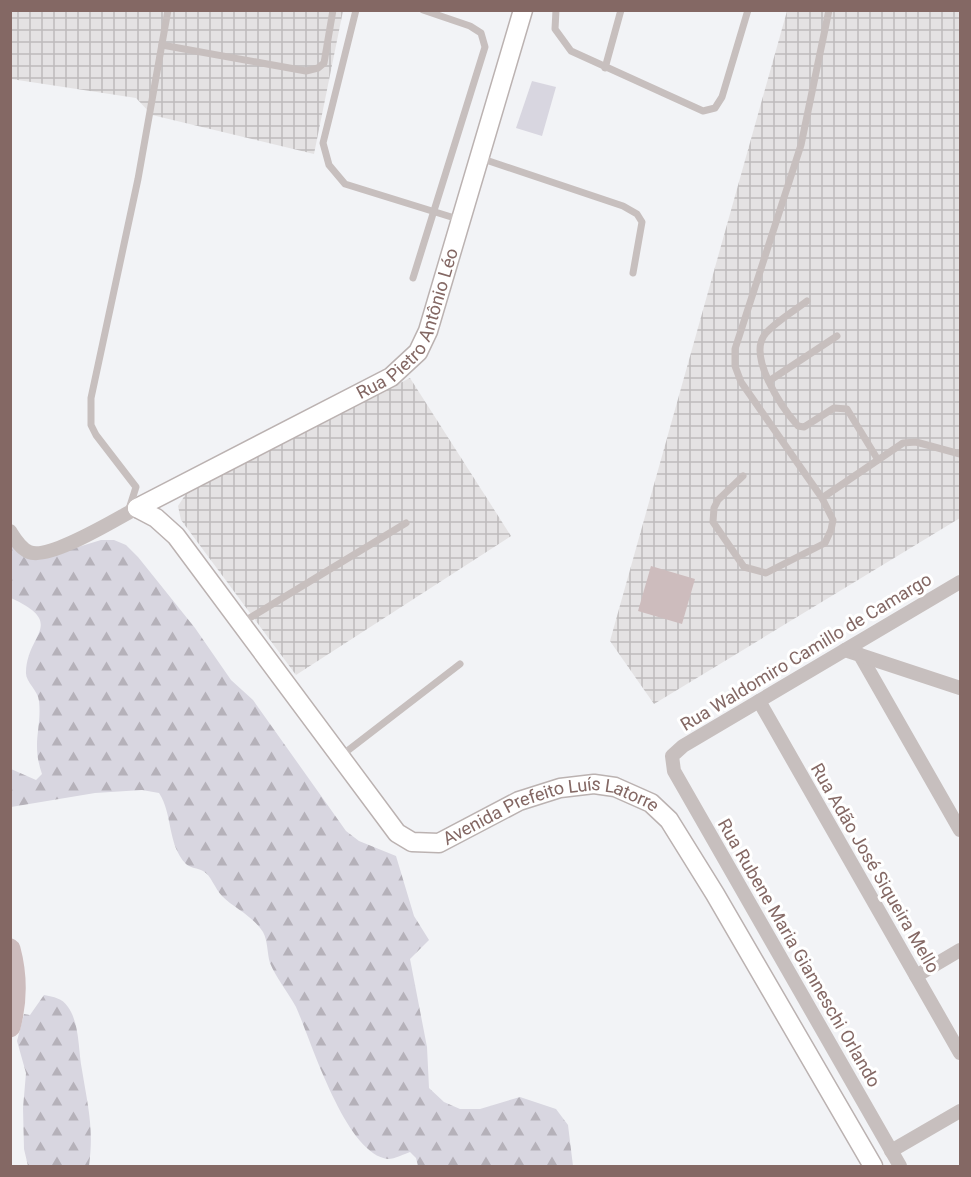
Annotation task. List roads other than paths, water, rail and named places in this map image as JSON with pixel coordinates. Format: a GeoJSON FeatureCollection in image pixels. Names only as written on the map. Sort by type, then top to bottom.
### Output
{"type":"FeatureCollection","features":[{"type":"Feature","properties":{"kind":"main road","name":"Rua Pietro Antônio Léo"},"geometry":{"type":"LineString","coordinates":[[132,510],[391,377],[402,369],[424,344],[523,10]]}},
{"type":"Feature","properties":{"kind":"main road","name":"Avenida Prefeito Luís Latorre"},"geometry":{"type":"LineString","coordinates":[[171,490],[169,516],[176,536]]}},
{"type":"Feature","properties":{"kind":"main road","name":"Avenida Prefeito Luís Latorre"},"geometry":{"type":"LineString","coordinates":[[132,510],[156,518],[176,536],[397,833],[405,839],[426,845],[439,843],[519,801],[541,792],[576,785],[615,787],[633,793],[662,812],[715,894],[873,1167]]}},
{"type":"Feature","properties":{"kind":"street"},"geometry":{"type":"LineString","coordinates":[[10,531],[20,546],[30,553],[42,554],[132,510]]}},
{"type":"Feature","properties":{"kind":"street","name":"Rua Waldomiro Camillo de Camargo"},"geometry":{"type":"LineString","coordinates":[[672,756],[683,746],[960,582]]}},
{"type":"Feature","properties":{"kind":"street"},"geometry":{"type":"LineString","coordinates":[[845,650],[960,688]]}},
{"type":"Feature","properties":{"kind":"street"},"geometry":{"type":"LineString","coordinates":[[860,655],[960,830]]}},
{"type":"Feature","properties":{"kind":"street","name":"Rua Adão José Siqueira Mello"},"geometry":{"type":"LineString","coordinates":[[759,701],[960,1053]]}},
{"type":"Feature","properties":{"kind":"street","name":"Rua Rubene Maria Gianneschi Orlando"},"geometry":{"type":"LineString","coordinates":[[672,756],[674,771],[900,1167]]}},
{"type":"Feature","properties":{"kind":"street"},"geometry":{"type":"LineString","coordinates":[[916,976],[960,950]]}},
{"type":"Feature","properties":{"kind":"street"},"geometry":{"type":"LineString","coordinates":[[891,1151],[960,1111]]}},
{"type":"Feature","properties":{"kind":"lane"},"geometry":{"type":"LineString","coordinates":[[132,510],[136,487],[96,435],[91,424],[91,398],[138,178],[168,10]]}},
{"type":"Feature","properties":{"kind":"lane"},"geometry":{"type":"LineString","coordinates":[[162,45],[306,71],[318,68],[324,63],[333,10]]}},
{"type":"Feature","properties":{"kind":"lane"},"geometry":{"type":"LineString","coordinates":[[356,10],[323,143],[329,165],[345,184],[461,220]]}},
{"type":"Feature","properties":{"kind":"lane"},"geometry":{"type":"LineString","coordinates":[[413,278],[485,47],[481,33],[470,26],[423,10]]}},
{"type":"Feature","properties":{"kind":"lane"},"geometry":{"type":"LineString","coordinates":[[556,10],[555,29],[571,51],[703,111],[715,108],[722,98],[748,10]]}},
{"type":"Feature","properties":{"kind":"lane"},"geometry":{"type":"LineString","coordinates":[[605,68],[621,10]]}},
{"type":"Feature","properties":{"kind":"lane"},"geometry":{"type":"LineString","coordinates":[[743,476],[718,500],[713,522],[744,567],[766,573],[825,543],[833,520],[822,498],[741,382],[735,366],[735,349],[801,145],[830,10]]}},
{"type":"Feature","properties":{"kind":"lane"},"geometry":{"type":"LineString","coordinates":[[480,158],[624,206],[637,214],[642,222],[633,273]]}},
{"type":"Feature","properties":{"kind":"lane"},"geometry":{"type":"LineString","coordinates":[[807,301],[765,334],[760,346],[762,368],[798,426],[804,427],[834,408],[847,409],[878,460]]}},
{"type":"Feature","properties":{"kind":"lane"},"geometry":{"type":"LineString","coordinates":[[769,381],[837,336]]}},
{"type":"Feature","properties":{"kind":"lane"},"geometry":{"type":"LineString","coordinates":[[822,498],[903,443],[960,454]]}},
{"type":"Feature","properties":{"kind":"lane"},"geometry":{"type":"LineString","coordinates":[[241,623],[406,523]]}},
{"type":"Feature","properties":{"kind":"lane"},"geometry":{"type":"LineString","coordinates":[[340,757],[460,664]]}},
{"type":"Feature","properties":{"kind":"waterway"},"geometry":{"type":"LineString","coordinates":[[10,949],[15,988],[10,1027]]}}]}
